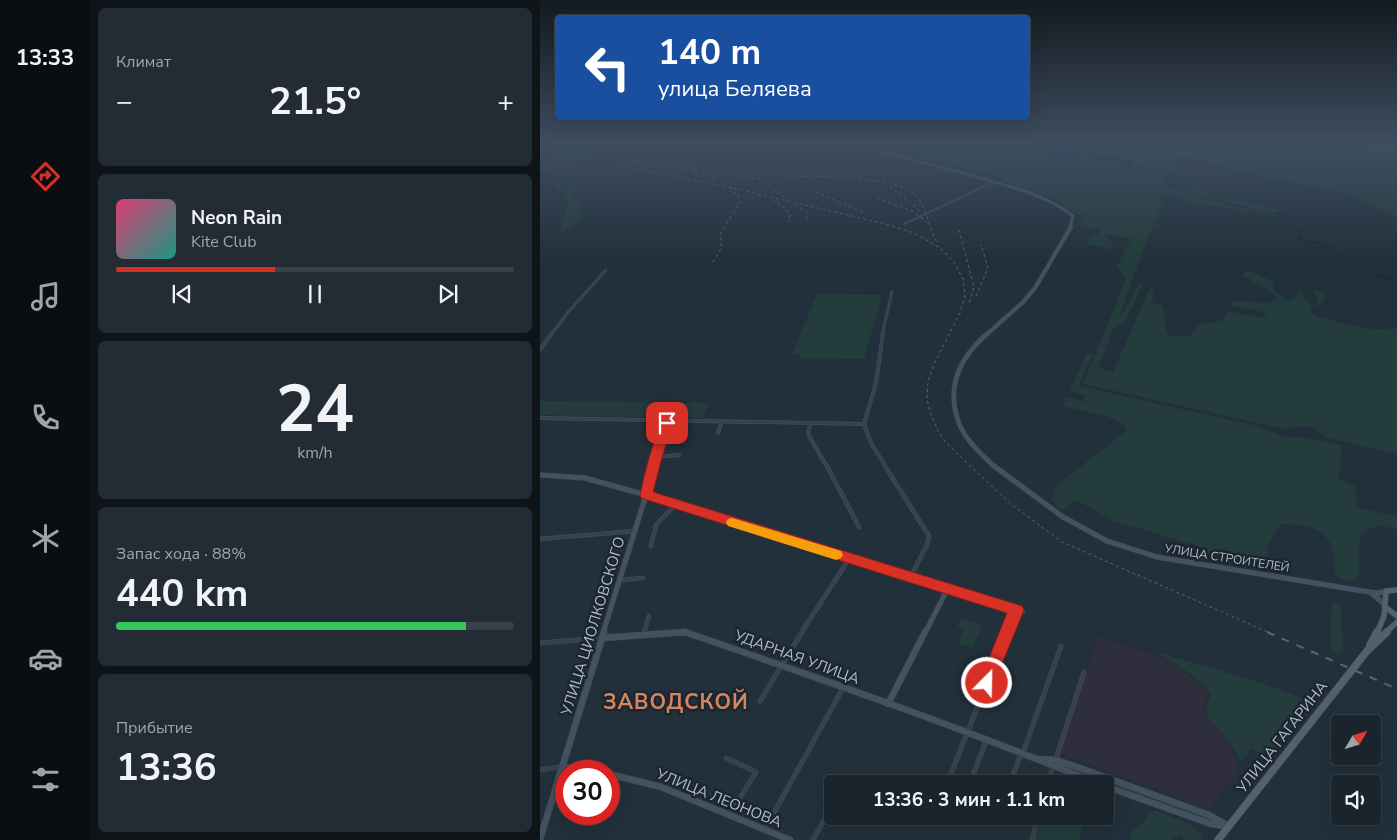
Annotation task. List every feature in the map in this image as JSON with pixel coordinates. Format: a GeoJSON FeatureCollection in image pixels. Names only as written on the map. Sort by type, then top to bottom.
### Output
{"type":"FeatureCollection","features":[{"type":"Feature","properties":{"kind":"main road","name":"УЛИЦА СТРОИТЕЛЕЙ"},"geometry":{"type":"LineString","coordinates":[[995,182],[1023,191],[1054,204],[1068,213],[1074,221],[1035,288],[1023,302],[971,348],[962,361],[956,384],[954,408],[959,424],[976,448],[1005,476],[1043,504],[1107,541],[1174,561],[1369,592]]}},
{"type":"Feature","properties":{"kind":"main road"},"geometry":{"type":"LineString","coordinates":[[540,475],[585,478],[646,495],[947,590]]}},
{"type":"Feature","properties":{"kind":"main road","name":"УЛИЦА ЦИОЛКОВСКОГО"},"geometry":{"type":"LineString","coordinates":[[564,760],[646,495]]}},
{"type":"Feature","properties":{"kind":"main road"},"geometry":{"type":"LineString","coordinates":[[1369,592],[1396,589]]}},
{"type":"Feature","properties":{"kind":"main road"},"geometry":{"type":"LineString","coordinates":[[1367,651],[1383,621],[1386,591]]}},
{"type":"Feature","properties":{"kind":"main road"},"geometry":{"type":"LineString","coordinates":[[1369,592],[1397,616]]}},
{"type":"Feature","properties":{"kind":"main road"},"geometry":{"type":"LineString","coordinates":[[1367,651],[1397,622]]}},
{"type":"Feature","properties":{"kind":"main road","name":"УДАРНАЯ УЛИЦА"},"geometry":{"type":"LineString","coordinates":[[602,638],[685,632],[844,687],[1216,822]]}},
{"type":"Feature","properties":{"kind":"main road","name":"УЛИЦА ГАГАРИНА"},"geometry":{"type":"LineString","coordinates":[[1218,840],[1367,651]]}},
{"type":"Feature","properties":{"kind":"main road","name":"УДАРНАЯ УЛИЦА"},"geometry":{"type":"LineString","coordinates":[[1054,763],[1080,775]]}},
{"type":"Feature","properties":{"kind":"main road","name":"УЛИЦА ЛЕОНОВА"},"geometry":{"type":"LineString","coordinates":[[620,777],[661,787],[790,840]]}},
{"type":"Feature","properties":{"kind":"main road","name":"УЛИЦА ЦИОЛКОВСКОГО"},"geometry":{"type":"LineString","coordinates":[[540,839],[555,790]]}},
{"type":"Feature","properties":{"kind":"street"},"geometry":{"type":"LineString","coordinates":[[904,224],[994,182]]}},
{"type":"Feature","properties":{"kind":"street"},"geometry":{"type":"LineString","coordinates":[[540,350],[569,311],[606,270]]}},
{"type":"Feature","properties":{"kind":"street"},"geometry":{"type":"LineString","coordinates":[[892,292],[881,341],[876,383],[864,424],[871,444],[929,536],[927,545],[910,578]]}},
{"type":"Feature","properties":{"kind":"street"},"geometry":{"type":"LineString","coordinates":[[540,418],[864,424]]}},
{"type":"Feature","properties":{"kind":"street","name":"УЛИЦА ЦИОЛКОВСКОГО"},"geometry":{"type":"LineString","coordinates":[[646,495],[668,420]]}},
{"type":"Feature","properties":{"kind":"street"},"geometry":{"type":"LineString","coordinates":[[718,432],[722,422]]}},
{"type":"Feature","properties":{"kind":"street"},"geometry":{"type":"LineString","coordinates":[[810,423],[808,434],[859,527]]}},
{"type":"Feature","properties":{"kind":"street"},"geometry":{"type":"LineString","coordinates":[[656,457],[679,456]]}},
{"type":"Feature","properties":{"kind":"street"},"geometry":{"type":"LineString","coordinates":[[651,546],[656,525],[676,504]]}},
{"type":"Feature","properties":{"kind":"street"},"geometry":{"type":"LineString","coordinates":[[540,539],[635,531]]}},
{"type":"Feature","properties":{"kind":"street"},"geometry":{"type":"LineString","coordinates":[[760,701],[780,665],[849,559]]}},
{"type":"Feature","properties":{"kind":"street"},"geometry":{"type":"LineString","coordinates":[[620,580],[643,578]]}},
{"type":"Feature","properties":{"kind":"street"},"geometry":{"type":"LineString","coordinates":[[888,704],[947,590],[1022,612]]}},
{"type":"Feature","properties":{"kind":"street"},"geometry":{"type":"LineString","coordinates":[[951,775],[1016,610]]}},
{"type":"Feature","properties":{"kind":"street"},"geometry":{"type":"LineString","coordinates":[[644,635],[649,616]]}},
{"type":"Feature","properties":{"kind":"street","name":"УДАРНАЯ УЛИЦА"},"geometry":{"type":"LineString","coordinates":[[540,643],[602,638]]}},
{"type":"Feature","properties":{"kind":"street"},"geometry":{"type":"LineString","coordinates":[[1013,775],[1061,646]]}},
{"type":"Feature","properties":{"kind":"street"},"geometry":{"type":"LineString","coordinates":[[1051,775],[1084,672]]}},
{"type":"Feature","properties":{"kind":"street"},"geometry":{"type":"LineString","coordinates":[[765,829],[844,687]]}},
{"type":"Feature","properties":{"kind":"street"},"geometry":{"type":"LineString","coordinates":[[973,775],[986,740]]}},
{"type":"Feature","properties":{"kind":"street"},"geometry":{"type":"LineString","coordinates":[[726,758],[756,772],[730,815]]}},
{"type":"Feature","properties":{"kind":"street"},"geometry":{"type":"LineString","coordinates":[[540,770],[555,768]]}},
{"type":"Feature","properties":{"kind":"street","name":"УДАРНАЯ УЛИЦА"},"geometry":{"type":"LineString","coordinates":[[1114,789],[1229,827]]}},
{"type":"Feature","properties":{"kind":"street"},"geometry":{"type":"LineString","coordinates":[[813,840],[824,820]]}},
{"type":"Feature","properties":{"kind":"street"},"geometry":{"type":"LineString","coordinates":[[1032,840],[1036,825]]}},
{"type":"Feature","properties":{"kind":"shaded area"},"geometry":{"type":"Polygon","coordinates":[[[1098,636],[1162,657],[1206,689],[1208,695],[1203,707],[1205,716],[1229,742],[1236,757],[1238,772],[1209,809],[1060,753],[1098,636]]]}},
{"type":"Feature","properties":{"kind":"green space"},"geometry":{"type":"Polygon","coordinates":[[[555,182],[558,182],[561,189],[573,186],[577,188],[573,194],[582,210],[578,211],[582,221],[559,234],[568,202],[565,190],[558,190],[555,182]]]}},
{"type":"Feature","properties":{"kind":"green space"},"geometry":{"type":"Polygon","coordinates":[[[1005,182],[1166,182],[1167,185],[1176,189],[1192,189],[1192,186],[1209,190],[1209,196],[1213,198],[1247,201],[1276,209],[1280,212],[1272,214],[1204,205],[1171,194],[1161,194],[1160,204],[1164,202],[1149,234],[1120,314],[1122,316],[1139,283],[1143,284],[1124,324],[1114,328],[1098,368],[1113,372],[1151,286],[1154,287],[1152,302],[1163,306],[1166,330],[1171,336],[1188,337],[1199,325],[1223,320],[1228,311],[1262,318],[1266,316],[1264,312],[1233,306],[1229,303],[1241,301],[1266,303],[1277,299],[1270,291],[1242,276],[1245,271],[1272,281],[1275,292],[1288,301],[1292,300],[1300,292],[1305,293],[1303,296],[1306,301],[1315,305],[1318,301],[1314,290],[1319,290],[1324,294],[1325,299],[1319,305],[1312,306],[1310,312],[1316,316],[1369,328],[1389,329],[1397,327],[1397,454],[1325,437],[1316,429],[1301,427],[1284,429],[1083,384],[1126,279],[1117,266],[1131,239],[1110,234],[1104,235],[1109,239],[1106,241],[1114,243],[1111,249],[1086,244],[1093,233],[1098,235],[1100,230],[1082,226],[1080,222],[1083,217],[1094,215],[1076,215],[1053,198],[1005,182]]]}},
{"type":"Feature","properties":{"kind":"green space"},"geometry":{"type":"Polygon","coordinates":[[[1289,182],[1397,182],[1397,217],[1349,194],[1289,182]]]}},
{"type":"Feature","properties":{"kind":"green space"},"geometry":{"type":"Polygon","coordinates":[[[817,294],[882,295],[864,359],[799,358],[800,354],[792,354],[817,294]]]}},
{"type":"Feature","properties":{"kind":"green space"},"geometry":{"type":"Polygon","coordinates":[[[1087,353],[1093,354],[1079,386],[1258,426],[1284,437],[1299,437],[1342,445],[1339,479],[1355,486],[1357,508],[1397,516],[1397,530],[1381,525],[1363,532],[1358,548],[1359,570],[1355,582],[1337,576],[1331,545],[1321,533],[1306,526],[1281,524],[1270,542],[1267,551],[1267,562],[1262,570],[1237,565],[1198,546],[1114,521],[1076,500],[1063,510],[1057,508],[1052,499],[1056,486],[1127,430],[1122,423],[1108,417],[1063,406],[1067,397],[1083,402],[1086,395],[1069,391],[1087,353]]]}},
{"type":"Feature","properties":{"kind":"green space"},"geometry":{"type":"Polygon","coordinates":[[[540,401],[709,403],[702,418],[540,415],[540,401]]]}},
{"type":"Feature","properties":{"kind":"green space"},"geometry":{"type":"Polygon","coordinates":[[[1335,602],[1341,606],[1343,652],[1336,654],[1330,649],[1332,603],[1335,602]]]}},
{"type":"Feature","properties":{"kind":"green space"},"geometry":{"type":"Polygon","coordinates":[[[961,619],[982,626],[972,648],[958,644],[964,629],[957,626],[961,619]]]}},
{"type":"Feature","properties":{"kind":"green space"},"geometry":{"type":"Polygon","coordinates":[[[1160,653],[1263,684],[1300,698],[1307,704],[1267,759],[1252,748],[1241,762],[1231,743],[1208,718],[1206,709],[1211,697],[1209,691],[1197,679],[1160,655],[1160,653]]]}},
{"type":"Feature","properties":{"kind":"green space"},"geometry":{"type":"Polygon","coordinates":[[[1063,765],[1091,775],[1081,775],[1060,766],[1063,765]]]}},
{"type":"Feature","properties":{"kind":"green space"},"geometry":{"type":"Polygon","coordinates":[[[1114,784],[1211,820],[1208,821],[1114,787],[1114,784]]]}},
{"type":"Feature","properties":{"kind":"green space"},"geometry":{"type":"Polygon","coordinates":[[[1156,811],[1188,823],[1202,835],[1202,840],[1186,840],[1180,834],[1172,840],[1130,840],[1133,830],[1142,824],[1150,812],[1156,811]]]}},
{"type":"Feature","properties":{"kind":"green space"},"geometry":{"type":"Polygon","coordinates":[[[1042,825],[1083,825],[1079,837],[1080,840],[1034,840],[1038,827],[1042,825]]]}},
{"type":"Feature","properties":{"kind":"waterway"},"geometry":{"type":"LineString","coordinates":[[1168,182],[1172,187],[1205,198],[1255,210],[1289,215],[1296,229],[1301,232],[1300,239],[1319,243],[1334,249],[1344,259],[1376,275],[1397,280]]}},
{"type":"Feature","properties":{"kind":"railway"},"geometry":{"type":"LineString","coordinates":[[704,182],[886,224],[914,233],[940,248],[954,262],[963,279],[965,296],[960,313],[934,364],[928,381],[927,399],[930,412],[938,431],[947,444],[1011,504],[1062,542],[1270,633]]}},
{"type":"Feature","properties":{"kind":"railway"},"geometry":{"type":"LineString","coordinates":[[764,182],[785,198]]}},
{"type":"Feature","properties":{"kind":"railway"},"geometry":{"type":"LineString","coordinates":[[881,182],[909,190],[918,198],[938,244]]}},
{"type":"Feature","properties":{"kind":"railway"},"geometry":{"type":"LineString","coordinates":[[890,186],[920,211]]}},
{"type":"Feature","properties":{"kind":"railway"},"geometry":{"type":"LineString","coordinates":[[713,262],[721,249],[721,232],[740,202],[738,194],[729,191]]}},
{"type":"Feature","properties":{"kind":"railway"},"geometry":{"type":"LineString","coordinates":[[816,192],[865,213]]}},
{"type":"Feature","properties":{"kind":"railway"},"geometry":{"type":"LineString","coordinates":[[877,198],[912,211],[927,222]]}},
{"type":"Feature","properties":{"kind":"railway"},"geometry":{"type":"LineString","coordinates":[[772,200],[782,205],[790,215],[788,222]]}},
{"type":"Feature","properties":{"kind":"railway"},"geometry":{"type":"LineString","coordinates":[[795,205],[807,212],[806,222]]}},
{"type":"Feature","properties":{"kind":"railway"},"geometry":{"type":"LineString","coordinates":[[959,230],[974,287],[969,304]]}},
{"type":"Feature","properties":{"kind":"railway"},"geometry":{"type":"LineString","coordinates":[[976,296],[988,268],[981,244]]}},
{"type":"Feature","properties":{"kind":"railway"},"geometry":{"type":"LineString","coordinates":[[1267,632],[1397,689]]}},
{"type":"Feature","properties":{"kind":"slow traffic"},"geometry":{"type":"LineString","coordinates":[[732,522],[836,555]]}},
{"type":"Feature","properties":{"kind":"district","name":"ЗАВОДСКОЙ"},"geometry":{"type":"Point","coordinates":[676,702]}},
{"type":"Feature","properties":{"kind":"route"},"geometry":{"type":"LineString","coordinates":[[667,423],[646,495],[1016,610],[987,683]]}}]}
